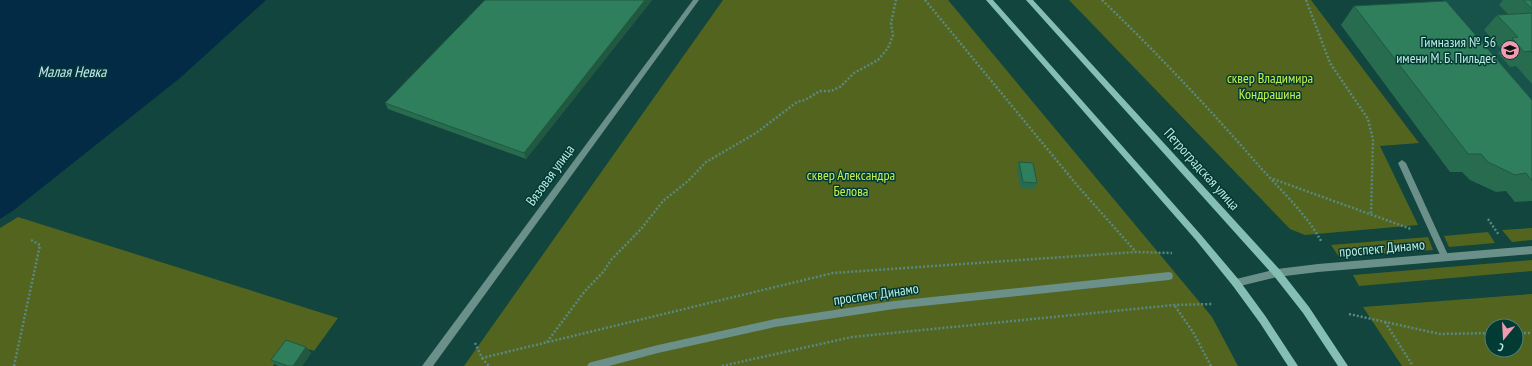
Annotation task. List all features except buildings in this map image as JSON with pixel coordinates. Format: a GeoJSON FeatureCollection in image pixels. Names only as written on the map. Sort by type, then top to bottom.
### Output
{"type":"FeatureCollection","features":[{"type":"Feature","properties":{"kind":"street","name":"Вязовая улица"},"geometry":{"type":"LineString","coordinates":[[426,366],[696,0]]}},
{"type":"Feature","properties":{"kind":"street"},"geometry":{"type":"LineString","coordinates":[[989,0],[1193,231],[1236,283],[1263,320],[1293,366]]}},
{"type":"Feature","properties":{"kind":"street","name":"Петроградская улица"},"geometry":{"type":"LineString","coordinates":[[1029,0],[1277,273],[1306,310],[1343,366]]}},
{"type":"Feature","properties":{"kind":"street"},"geometry":{"type":"LineString","coordinates":[[1402,164],[1445,257]]}},
{"type":"Feature","properties":{"kind":"street","name":"проспект Динамо"},"geometry":{"type":"LineString","coordinates":[[1236,283],[1277,273],[1318,268],[1532,250]]}},
{"type":"Feature","properties":{"kind":"street","name":"проспект Динамо"},"geometry":{"type":"LineString","coordinates":[[592,366],[658,349],[782,322],[894,305],[1169,276]]}},
{"type":"Feature","properties":{"kind":"path"},"geometry":{"type":"LineString","coordinates":[[547,342],[585,291],[604,271],[611,260],[663,201],[688,180],[706,162],[756,133],[797,102],[805,100],[820,91],[831,91],[840,87],[854,73],[878,60],[888,48],[893,34],[891,22],[896,0]]}},
{"type":"Feature","properties":{"kind":"path"},"geometry":{"type":"LineString","coordinates":[[925,0],[1076,184],[1136,252]]}},
{"type":"Feature","properties":{"kind":"path"},"geometry":{"type":"LineString","coordinates":[[1102,0],[1135,32],[1273,179],[1316,232],[1321,242]]}},
{"type":"Feature","properties":{"kind":"path"},"geometry":{"type":"LineString","coordinates":[[1306,0],[1330,63],[1368,120],[1373,140],[1371,214]]}},
{"type":"Feature","properties":{"kind":"path"},"geometry":{"type":"LineString","coordinates":[[1273,179],[1414,230]]}},
{"type":"Feature","properties":{"kind":"path"},"geometry":{"type":"LineString","coordinates":[[14,366],[40,245],[31,240]]}},
{"type":"Feature","properties":{"kind":"path"},"geometry":{"type":"LineString","coordinates":[[482,358],[833,273],[1136,252],[1172,253]]}},
{"type":"Feature","properties":{"kind":"path"},"geometry":{"type":"LineString","coordinates":[[722,366],[852,336],[1174,305],[1213,304]]}},
{"type":"Feature","properties":{"kind":"path"},"geometry":{"type":"LineString","coordinates":[[1174,305],[1193,332],[1211,366]]}},
{"type":"Feature","properties":{"kind":"path"},"geometry":{"type":"LineString","coordinates":[[1349,314],[1440,334],[1484,333]]}},
{"type":"Feature","properties":{"kind":"path"},"geometry":{"type":"LineString","coordinates":[[1384,321],[1413,366]]}},
{"type":"Feature","properties":{"kind":"path"},"geometry":{"type":"LineString","coordinates":[[475,343],[482,358],[489,366]]}},
{"type":"Feature","properties":{"kind":"shaded area","name":"Гимназия № 56 имени М. Б. Пильдес"},"geometry":{"type":"Polygon","coordinates":[[[1443,0],[1532,0],[1532,100],[1443,0]]]}},
{"type":"Feature","properties":{"kind":"green space","name":"сквер Александра Белова"},"geometry":{"type":"Polygon","coordinates":[[[723,0],[948,0],[1212,317],[1238,366],[464,366],[723,0]]]}},
{"type":"Feature","properties":{"kind":"green space","name":"сквер Владимира Кондрашина"},"geometry":{"type":"Polygon","coordinates":[[[1069,0],[1311,0],[1419,143],[1380,146],[1418,225],[1305,235],[1290,229],[1069,0]]]}},
{"type":"Feature","properties":{"kind":"green space"},"geometry":{"type":"Polygon","coordinates":[[[18,217],[338,318],[314,351],[290,343],[273,366],[0,366],[0,228],[18,217]]]}},
{"type":"Feature","properties":{"kind":"green space"},"geometry":{"type":"Polygon","coordinates":[[[1532,228],[1532,240],[1512,242],[1502,230],[1532,228]]]}},
{"type":"Feature","properties":{"kind":"green space"},"geometry":{"type":"Polygon","coordinates":[[[1488,232],[1495,243],[1449,247],[1444,236],[1488,232]]]}},
{"type":"Feature","properties":{"kind":"green space"},"geometry":{"type":"Polygon","coordinates":[[[1428,237],[1433,250],[1339,257],[1331,245],[1428,237]]]}},
{"type":"Feature","properties":{"kind":"green space"},"geometry":{"type":"Polygon","coordinates":[[[1532,260],[1532,271],[1359,286],[1353,275],[1532,260]]]}},
{"type":"Feature","properties":{"kind":"green space"},"geometry":{"type":"Polygon","coordinates":[[[1532,294],[1532,366],[1402,366],[1363,307],[1532,294]]]}},
{"type":"Feature","properties":{"kind":"water","name":"Малая Невка"},"geometry":{"type":"Polygon","coordinates":[[[0,0],[266,0],[180,78],[14,210],[0,219],[0,0]]]}},
{"type":"Feature","properties":{"kind":"place","name":"Гимназия № 56 имени М. Б. Пильдес"},"geometry":{"type":"Point","coordinates":[1510,50]}}]}
